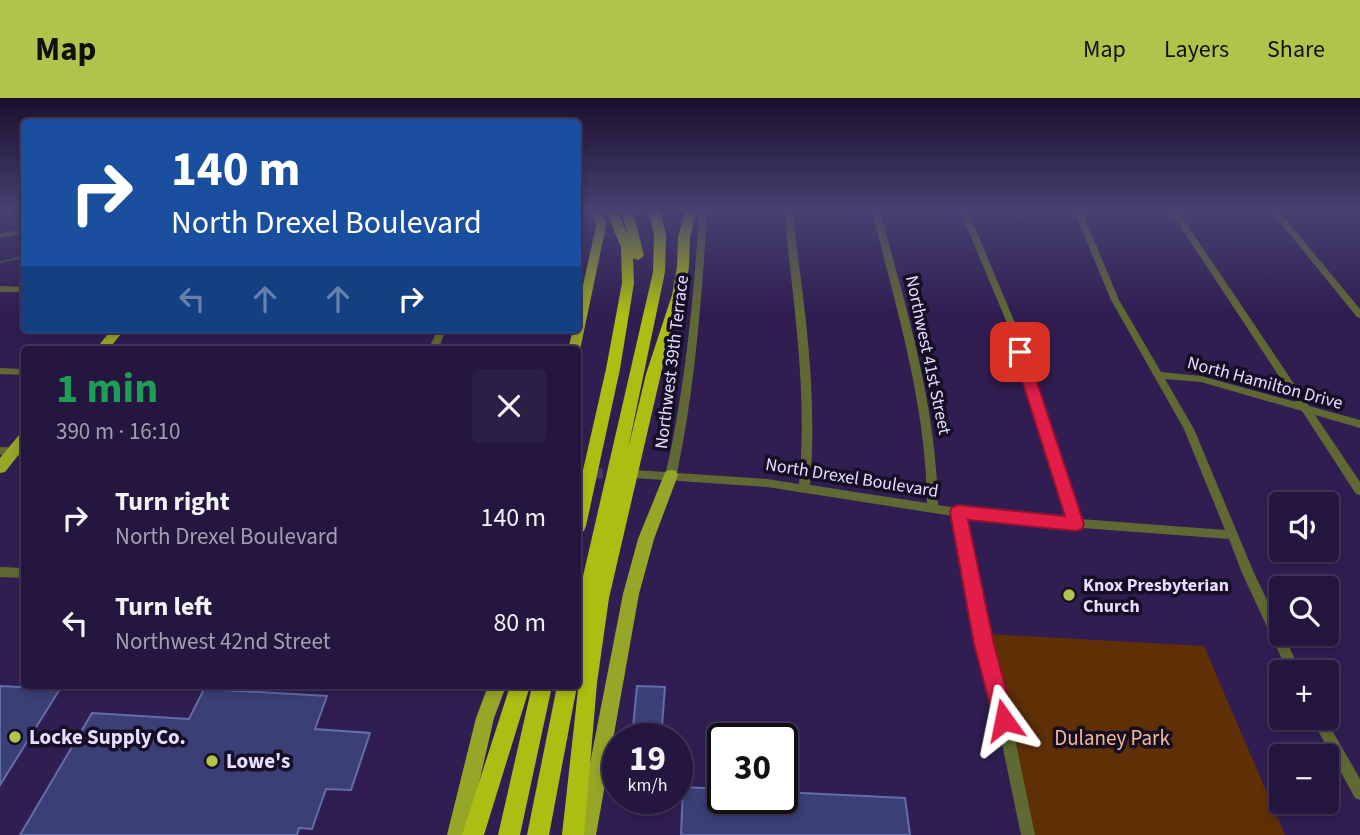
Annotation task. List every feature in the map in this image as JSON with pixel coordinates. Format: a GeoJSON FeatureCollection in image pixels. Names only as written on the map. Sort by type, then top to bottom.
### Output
{"type":"FeatureCollection","features":[{"type":"Feature","properties":{"kind":"highway"},"geometry":{"type":"LineString","coordinates":[[613,369],[629,270],[625,245]]}},
{"type":"Feature","properties":{"kind":"highway"},"geometry":{"type":"LineString","coordinates":[[581,513],[613,369],[638,275],[637,245]]}},
{"type":"Feature","properties":{"kind":"highway"},"geometry":{"type":"LineString","coordinates":[[581,623],[659,272],[660,245]]}},
{"type":"Feature","properties":{"kind":"highway"},"geometry":{"type":"LineString","coordinates":[[573,835],[589,672],[601,593],[627,474],[680,285],[683,245]]}},
{"type":"Feature","properties":{"kind":"highway"},"geometry":{"type":"LineString","coordinates":[[615,466],[656,366]]}},
{"type":"Feature","properties":{"kind":"highway"},"geometry":{"type":"LineString","coordinates":[[473,835],[519,689]]}},
{"type":"Feature","properties":{"kind":"highway"},"geometry":{"type":"LineString","coordinates":[[509,835],[541,689]]}},
{"type":"Feature","properties":{"kind":"highway"},"geometry":{"type":"LineString","coordinates":[[538,835],[566,689]]}},
{"type":"Feature","properties":{"kind":"main road"},"geometry":{"type":"LineString","coordinates":[[581,312],[596,245]]}},
{"type":"Feature","properties":{"kind":"main road"},"geometry":{"type":"LineString","coordinates":[[0,468],[13,451]]}},
{"type":"Feature","properties":{"kind":"main road"},"geometry":{"type":"LineString","coordinates":[[586,835],[631,594],[646,539],[671,475]]}},
{"type":"Feature","properties":{"kind":"main road"},"geometry":{"type":"LineString","coordinates":[[457,835],[485,719],[496,689]]}},
{"type":"Feature","properties":{"kind":"street","name":"Northwest 39th Terrace"},"geometry":{"type":"LineString","coordinates":[[671,475],[681,429],[702,245]]}},
{"type":"Feature","properties":{"kind":"street"},"geometry":{"type":"LineString","coordinates":[[792,245],[809,391],[810,432],[804,488]]}},
{"type":"Feature","properties":{"kind":"street","name":"Northwest 41st Street"},"geometry":{"type":"LineString","coordinates":[[884,245],[926,416],[933,509]]}},
{"type":"Feature","properties":{"kind":"street"},"geometry":{"type":"LineString","coordinates":[[978,245],[1011,323],[1076,524]]}},
{"type":"Feature","properties":{"kind":"street"},"geometry":{"type":"LineString","coordinates":[[1092,245],[1115,300],[1161,375],[1193,436],[1261,603],[1289,660]]}},
{"type":"Feature","properties":{"kind":"street"},"geometry":{"type":"LineString","coordinates":[[1197,245],[1360,491]]}},
{"type":"Feature","properties":{"kind":"street"},"geometry":{"type":"LineString","coordinates":[[1303,245],[1360,315]]}},
{"type":"Feature","properties":{"kind":"street"},"geometry":{"type":"LineString","coordinates":[[0,289],[21,290]]}},
{"type":"Feature","properties":{"kind":"street"},"geometry":{"type":"LineString","coordinates":[[0,371],[21,372]]}},
{"type":"Feature","properties":{"kind":"street","name":"North Hamilton Drive"},"geometry":{"type":"LineString","coordinates":[[1161,375],[1201,379],[1360,424]]}},
{"type":"Feature","properties":{"kind":"street","name":"North Drexel Boulevard"},"geometry":{"type":"LineString","coordinates":[[634,474],[747,480],[958,512],[1076,524],[1233,535]]}},
{"type":"Feature","properties":{"kind":"street"},"geometry":{"type":"LineString","coordinates":[[958,512],[984,644],[996,681],[1028,835]]}},
{"type":"Feature","properties":{"kind":"street"},"geometry":{"type":"LineString","coordinates":[[0,572],[21,573]]}},
{"type":"Feature","properties":{"kind":"street"},"geometry":{"type":"LineString","coordinates":[[1325,730],[1360,793]]}},
{"type":"Feature","properties":{"kind":"green space","name":"Dulaney Park"},"geometry":{"type":"Polygon","coordinates":[[[988,634],[1204,646],[1269,798],[1269,814],[1276,814],[1285,835],[1034,835],[988,634]]]}},
{"type":"Feature","properties":{"kind":"building","name":"Locke Supply Co."},"geometry":{"type":"Polygon","coordinates":[[[0,686],[60,689],[0,785],[0,686]]]}},
{"type":"Feature","properties":{"kind":"building"},"geometry":{"type":"Polygon","coordinates":[[[637,686],[665,687],[662,723],[633,723],[637,686]]]}},
{"type":"Feature","properties":{"kind":"building","name":"Lowe's"},"geometry":{"type":"Polygon","coordinates":[[[204,689],[327,696],[315,729],[370,733],[351,790],[326,789],[312,829],[299,828],[297,835],[20,835],[92,713],[189,719],[204,689]]]}},
{"type":"Feature","properties":{"kind":"building"},"geometry":{"type":"Polygon","coordinates":[[[693,788],[707,788],[707,814],[798,814],[798,793],[905,798],[910,835],[681,835],[682,814],[693,814],[693,788]]]}},
{"type":"Feature","properties":{"kind":"waterway"},"geometry":{"type":"LineString","coordinates":[[0,262],[21,258]]}},
{"type":"Feature","properties":{"kind":"tunnel"},"geometry":{"type":"LineString","coordinates":[[581,473],[620,474]]}},
{"type":"Feature","properties":{"kind":"place","name":"Knox Presbyterian Church"},"geometry":{"type":"Point","coordinates":[1069,595]}},
{"type":"Feature","properties":{"kind":"place","name":"Locke Supply Co."},"geometry":{"type":"Point","coordinates":[15,737]}},
{"type":"Feature","properties":{"kind":"place","name":"Lowe's"},"geometry":{"type":"Point","coordinates":[212,761]}},
{"type":"Feature","properties":{"kind":"route"},"geometry":{"type":"LineString","coordinates":[[1004,720],[984,644],[958,512],[1076,524],[1020,352]]}}]}
